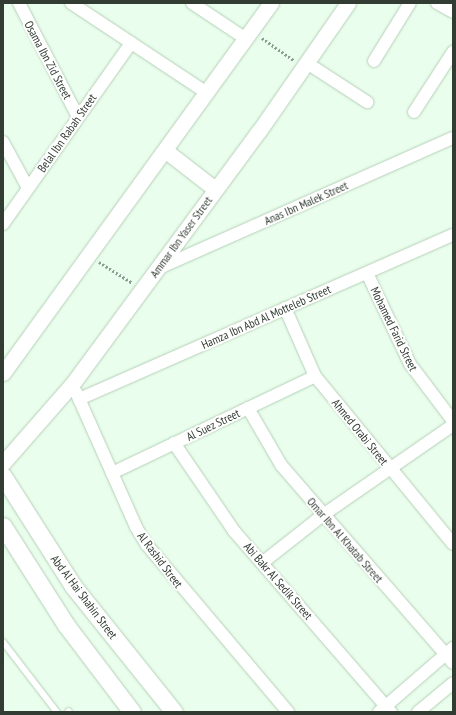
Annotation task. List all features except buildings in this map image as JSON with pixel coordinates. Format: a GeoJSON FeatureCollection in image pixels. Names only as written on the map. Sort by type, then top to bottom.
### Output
{"type":"FeatureCollection","features":[{"type":"Feature","properties":{"kind":"main road","name":"Abd Al Hai Shahin Street"},"geometry":{"type":"LineString","coordinates":[[3,476],[73,586],[174,712]]}},
{"type":"Feature","properties":{"kind":"main road"},"geometry":{"type":"LineString","coordinates":[[3,526],[66,625],[132,712]]}},
{"type":"Feature","properties":{"kind":"street","name":"Osama Ibn Zid Street"},"geometry":{"type":"LineString","coordinates":[[18,3],[78,118]]}},
{"type":"Feature","properties":{"kind":"street"},"geometry":{"type":"LineString","coordinates":[[71,3],[207,93]]}},
{"type":"Feature","properties":{"kind":"street"},"geometry":{"type":"LineString","coordinates":[[192,3],[249,34]]}},
{"type":"Feature","properties":{"kind":"street"},"geometry":{"type":"LineString","coordinates":[[3,373],[166,151],[271,3]]}},
{"type":"Feature","properties":{"kind":"street","name":"Ammar Ibn Yaser Street"},"geometry":{"type":"LineString","coordinates":[[3,463],[73,383],[159,268],[348,3]]}},
{"type":"Feature","properties":{"kind":"street"},"geometry":{"type":"LineString","coordinates":[[374,61],[410,3]]}},
{"type":"Feature","properties":{"kind":"street"},"geometry":{"type":"LineString","coordinates":[[438,3],[453,12]]}},
{"type":"Feature","properties":{"kind":"street","name":"Belal Ibn Rabah Street"},"geometry":{"type":"LineString","coordinates":[[3,224],[131,43]]}},
{"type":"Feature","properties":{"kind":"street"},"geometry":{"type":"LineString","coordinates":[[414,112],[453,52]]}},
{"type":"Feature","properties":{"kind":"street"},"geometry":{"type":"LineString","coordinates":[[305,65],[367,102]]}},
{"type":"Feature","properties":{"kind":"street","name":"Anas Ibn Malek Street"},"geometry":{"type":"LineString","coordinates":[[159,268],[453,138]]}},
{"type":"Feature","properties":{"kind":"street"},"geometry":{"type":"LineString","coordinates":[[3,142],[28,188]]}},
{"type":"Feature","properties":{"kind":"street"},"geometry":{"type":"LineString","coordinates":[[166,151],[215,189]]}},
{"type":"Feature","properties":{"kind":"street","name":"Hamza Ibn Abd Al Motteleb Street"},"geometry":{"type":"LineString","coordinates":[[79,398],[453,235]]}},
{"type":"Feature","properties":{"kind":"street","name":"Mohamed Farid Street"},"geometry":{"type":"LineString","coordinates":[[367,272],[410,364],[453,421]]}},
{"type":"Feature","properties":{"kind":"street","name":"Ahmed Orabi Street"},"geometry":{"type":"LineString","coordinates":[[285,308],[315,376],[389,468],[453,544]]}},
{"type":"Feature","properties":{"kind":"street","name":"Al Suez Street"},"geometry":{"type":"LineString","coordinates":[[112,473],[315,376]]}},
{"type":"Feature","properties":{"kind":"street","name":"Al Rashid Street"},"geometry":{"type":"LineString","coordinates":[[73,383],[136,527],[161,565],[288,712]]}},
{"type":"Feature","properties":{"kind":"street","name":"Omar Ibn Al Khatab Street"},"geometry":{"type":"LineString","coordinates":[[248,408],[281,465],[323,515],[450,655]]}},
{"type":"Feature","properties":{"kind":"street"},"geometry":{"type":"LineString","coordinates":[[262,562],[323,515],[453,425]]}},
{"type":"Feature","properties":{"kind":"street","name":"Abi Bakr Al Sedik Street"},"geometry":{"type":"LineString","coordinates":[[174,443],[213,504],[385,710]]}},
{"type":"Feature","properties":{"kind":"street"},"geometry":{"type":"LineString","coordinates":[[385,710],[450,655]]}},
{"type":"Feature","properties":{"kind":"street"},"geometry":{"type":"LineString","coordinates":[[418,712],[453,683]]}},
{"type":"Feature","properties":{"kind":"lane"},"geometry":{"type":"LineString","coordinates":[[3,642],[58,712]]}},
{"type":"Feature","properties":{"kind":"path"},"geometry":{"type":"LineString","coordinates":[[249,34],[305,65]]}},
{"type":"Feature","properties":{"kind":"path"},"geometry":{"type":"LineString","coordinates":[[90,255],[142,290]]}}]}
